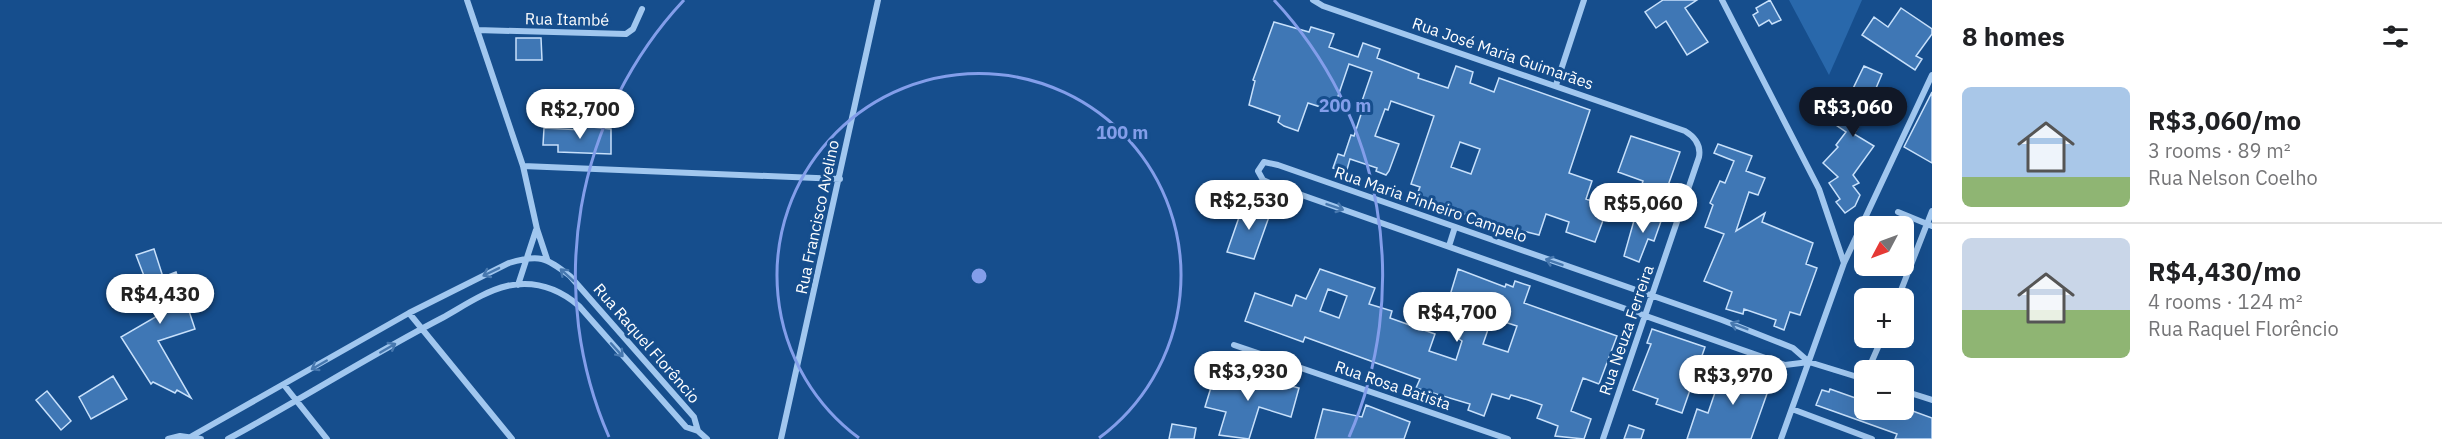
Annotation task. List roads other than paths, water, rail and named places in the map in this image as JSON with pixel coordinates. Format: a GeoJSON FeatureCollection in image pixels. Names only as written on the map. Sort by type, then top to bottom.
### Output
{"type":"FeatureCollection","features":[{"type":"Feature","properties":{"kind":"street"},"geometry":{"type":"LineString","coordinates":[[168,439],[192,436],[409,313],[509,263],[524,259],[547,259],[537,230],[523,166],[467,0]]}},
{"type":"Feature","properties":{"kind":"street","name":"Rua Francisco Avelino"},"geometry":{"type":"LineString","coordinates":[[781,439],[878,0]]}},
{"type":"Feature","properties":{"kind":"street","name":"Rua José Maria Guimarães"},"geometry":{"type":"LineString","coordinates":[[1313,0],[1323,6],[1556,84],[1685,131]]}},
{"type":"Feature","properties":{"kind":"street"},"geometry":{"type":"LineString","coordinates":[[1556,84],[1584,0]]}},
{"type":"Feature","properties":{"kind":"street"},"geometry":{"type":"LineString","coordinates":[[1722,0],[1819,189],[1844,263]]}},
{"type":"Feature","properties":{"kind":"street","name":"Rua Itambé"},"geometry":{"type":"LineString","coordinates":[[477,30],[626,34],[633,29],[642,9]]}},
{"type":"Feature","properties":{"kind":"street"},"geometry":{"type":"LineString","coordinates":[[1781,439],[1844,263],[1932,75]]}},
{"type":"Feature","properties":{"kind":"street","name":"Rua Neuza Ferreira"},"geometry":{"type":"LineString","coordinates":[[1603,439],[1699,157],[1698,145],[1685,131]]}},
{"type":"Feature","properties":{"kind":"street","name":"Rua Maria Pinheiro Campelo"},"geometry":{"type":"LineString","coordinates":[[1809,362],[1785,365],[1267,182],[1258,171],[1264,162],[1278,165],[1651,296],[1793,348],[1809,362],[1854,376]]}},
{"type":"Feature","properties":{"kind":"street"},"geometry":{"type":"LineString","coordinates":[[523,166],[840,179]]}},
{"type":"Feature","properties":{"kind":"street"},"geometry":{"type":"LineString","coordinates":[[1902,288],[1929,225],[1932,211]]}},
{"type":"Feature","properties":{"kind":"street"},"geometry":{"type":"LineString","coordinates":[[1898,212],[1929,225]]}},
{"type":"Feature","properties":{"kind":"street"},"geometry":{"type":"LineString","coordinates":[[1449,246],[1455,227]]}},
{"type":"Feature","properties":{"kind":"street"},"geometry":{"type":"LineString","coordinates":[[518,285],[524,259],[537,230]]}},
{"type":"Feature","properties":{"kind":"street","name":"Rua Raquel Florêncio"},"geometry":{"type":"LineString","coordinates":[[547,259],[578,285],[694,417],[698,431]]}},
{"type":"Feature","properties":{"kind":"street","name":"Rua Raquel Florêncio"},"geometry":{"type":"LineString","coordinates":[[228,439],[492,291],[518,285],[549,287],[565,294],[579,306],[686,427],[698,431]]}},
{"type":"Feature","properties":{"kind":"street"},"geometry":{"type":"LineString","coordinates":[[409,313],[512,439]]}},
{"type":"Feature","properties":{"kind":"street","name":"Rua Rosa Batista"},"geometry":{"type":"LineString","coordinates":[[1234,345],[1508,439]]}},
{"type":"Feature","properties":{"kind":"street"},"geometry":{"type":"LineString","coordinates":[[284,385],[327,439]]}},
{"type":"Feature","properties":{"kind":"street"},"geometry":{"type":"LineString","coordinates":[[1914,394],[1932,400]]}},
{"type":"Feature","properties":{"kind":"street"},"geometry":{"type":"LineString","coordinates":[[1791,409],[1872,439]]}},
{"type":"Feature","properties":{"kind":"street"},"geometry":{"type":"LineString","coordinates":[[698,431],[706,439]]}},
{"type":"Feature","properties":{"kind":"street"},"geometry":{"type":"LineString","coordinates":[[192,436],[201,439]]}}]}
